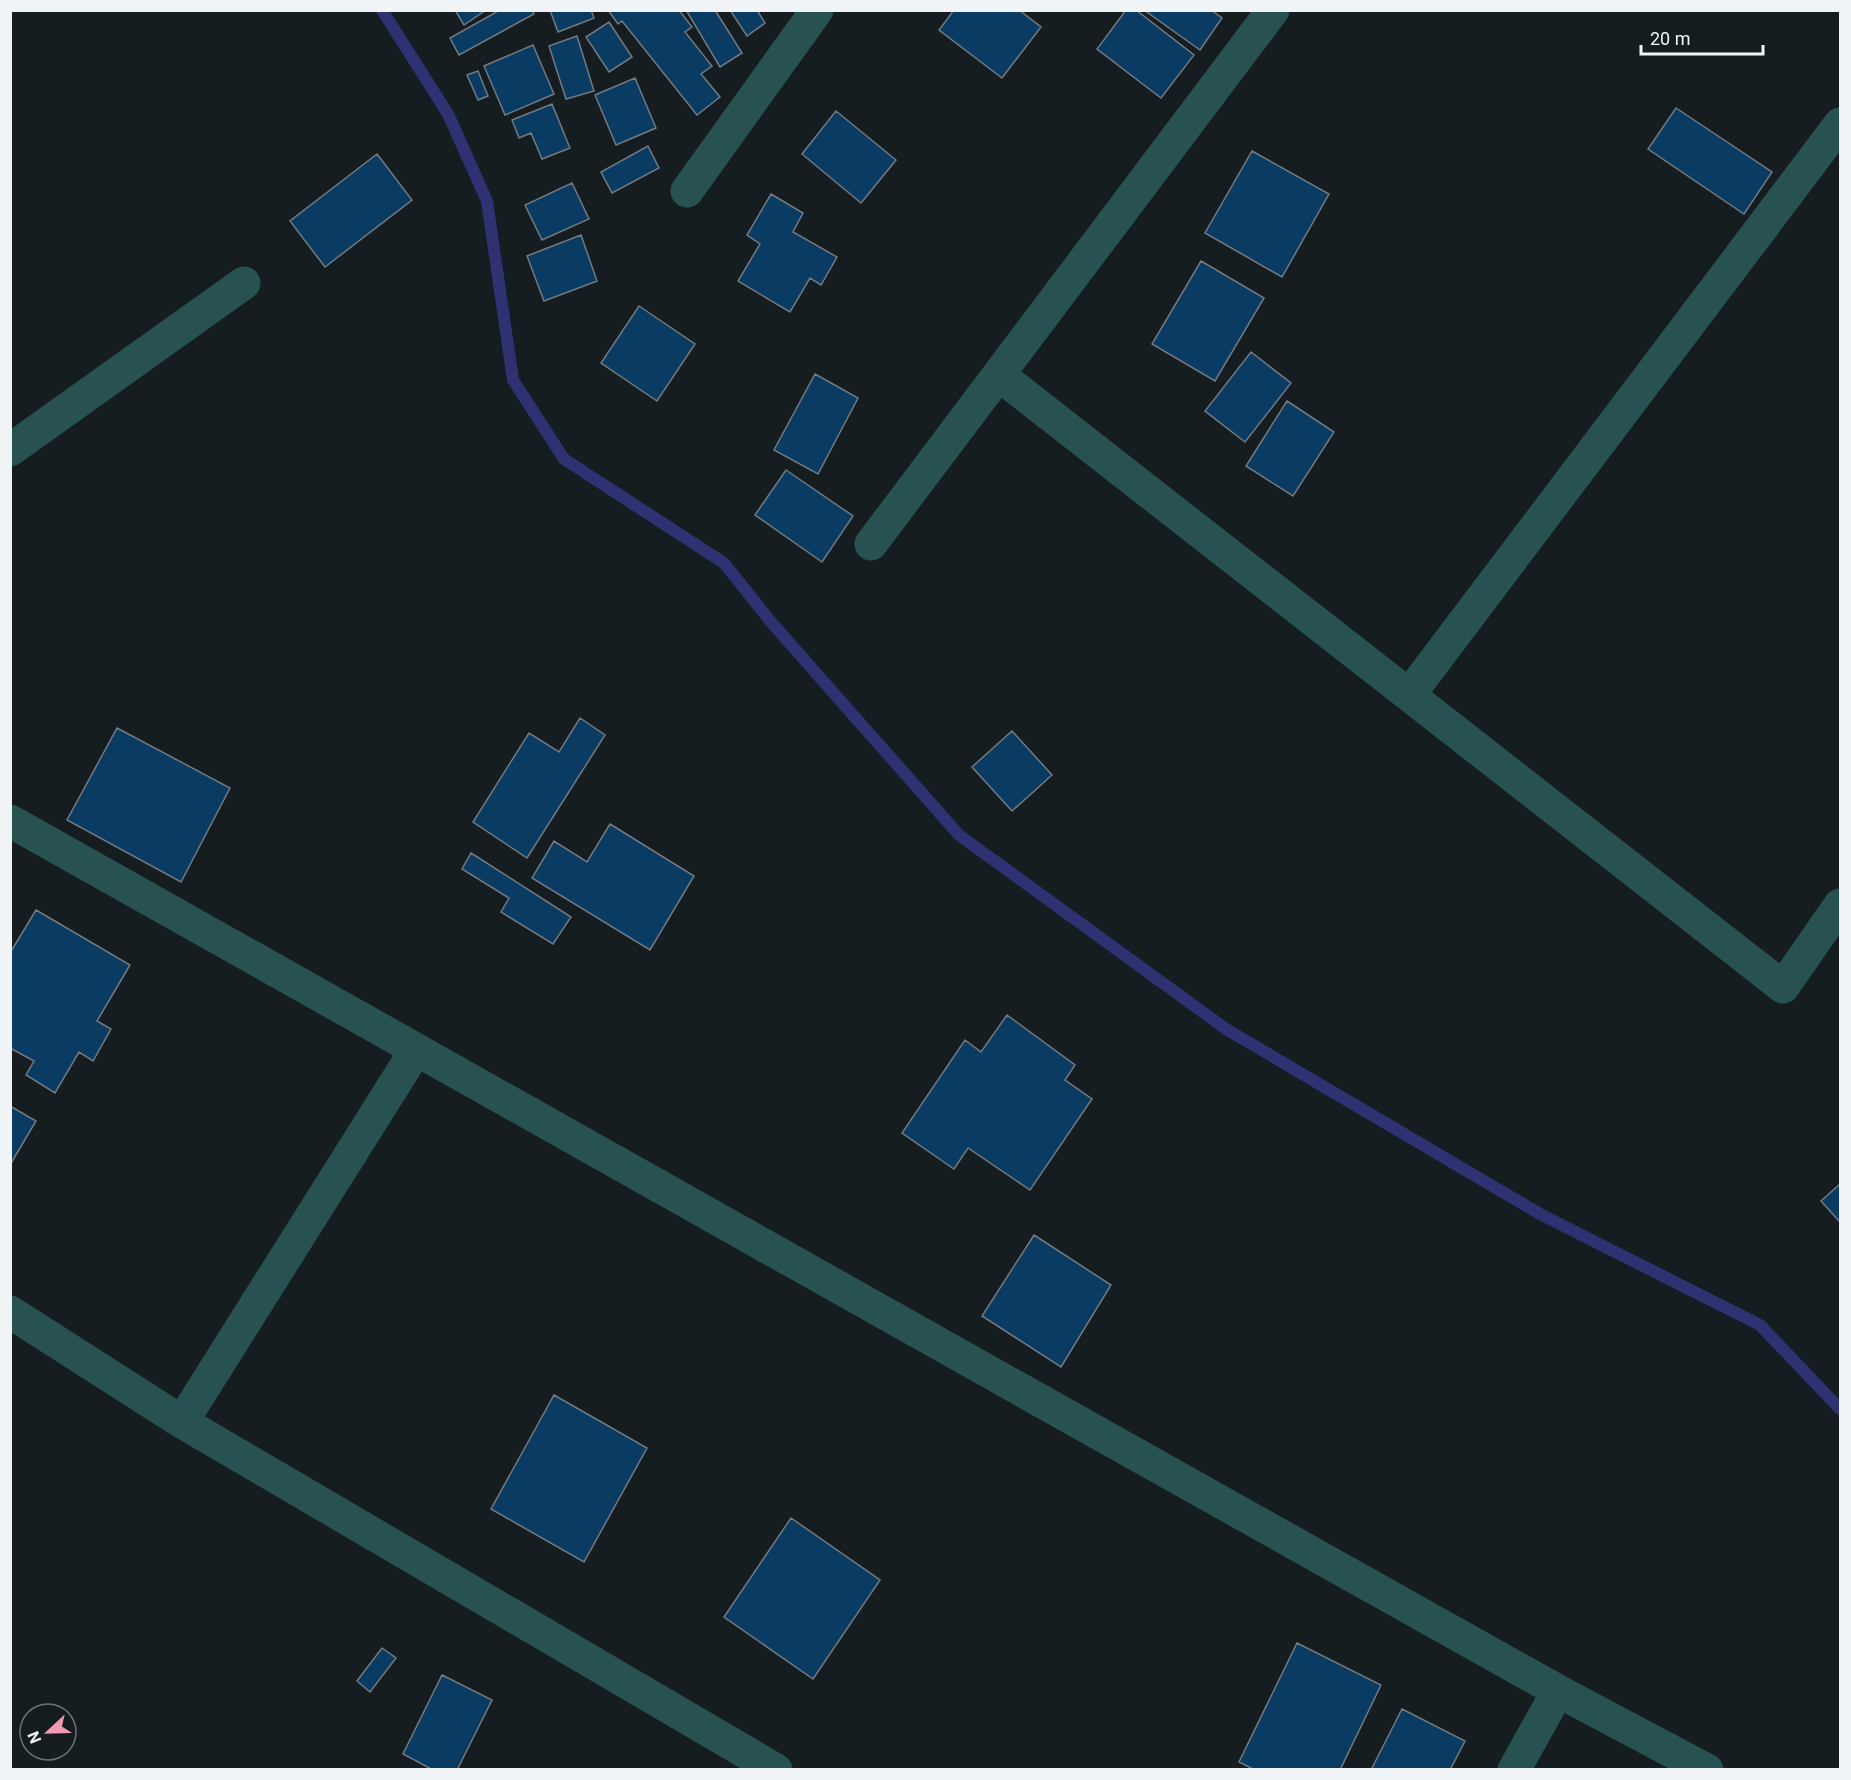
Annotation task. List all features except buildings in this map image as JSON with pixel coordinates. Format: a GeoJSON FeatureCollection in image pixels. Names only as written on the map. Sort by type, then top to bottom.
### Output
{"type":"FeatureCollection","features":[{"type":"Feature","properties":{"kind":"street"},"geometry":{"type":"LineString","coordinates":[[687,191],[817,10]]}},
{"type":"Feature","properties":{"kind":"street"},"geometry":{"type":"LineString","coordinates":[[872,544],[1274,10]]}},
{"type":"Feature","properties":{"kind":"street"},"geometry":{"type":"LineString","coordinates":[[1409,695],[1840,124]]}},
{"type":"Feature","properties":{"kind":"street"},"geometry":{"type":"LineString","coordinates":[[10,450],[244,283]]}},
{"type":"Feature","properties":{"kind":"street"},"geometry":{"type":"LineString","coordinates":[[999,375],[1782,987],[1840,905]]}},
{"type":"Feature","properties":{"kind":"street"},"geometry":{"type":"LineString","coordinates":[[10,821],[1558,1691],[1707,1770]]}},
{"type":"Feature","properties":{"kind":"street"},"geometry":{"type":"LineString","coordinates":[[183,1422],[416,1050]]}},
{"type":"Feature","properties":{"kind":"street"},"geometry":{"type":"LineString","coordinates":[[10,1312],[183,1422],[776,1770]]}},
{"type":"Feature","properties":{"kind":"street"},"geometry":{"type":"LineString","coordinates":[[1514,1770],[1558,1691]]}},
{"type":"Feature","properties":{"kind":"waterway"},"geometry":{"type":"LineString","coordinates":[[382,10],[448,114],[487,201],[513,380],[564,459],[724,563],[771,622],[959,835],[1226,1029],[1540,1214],[1760,1325],[1840,1409]]}}]}
